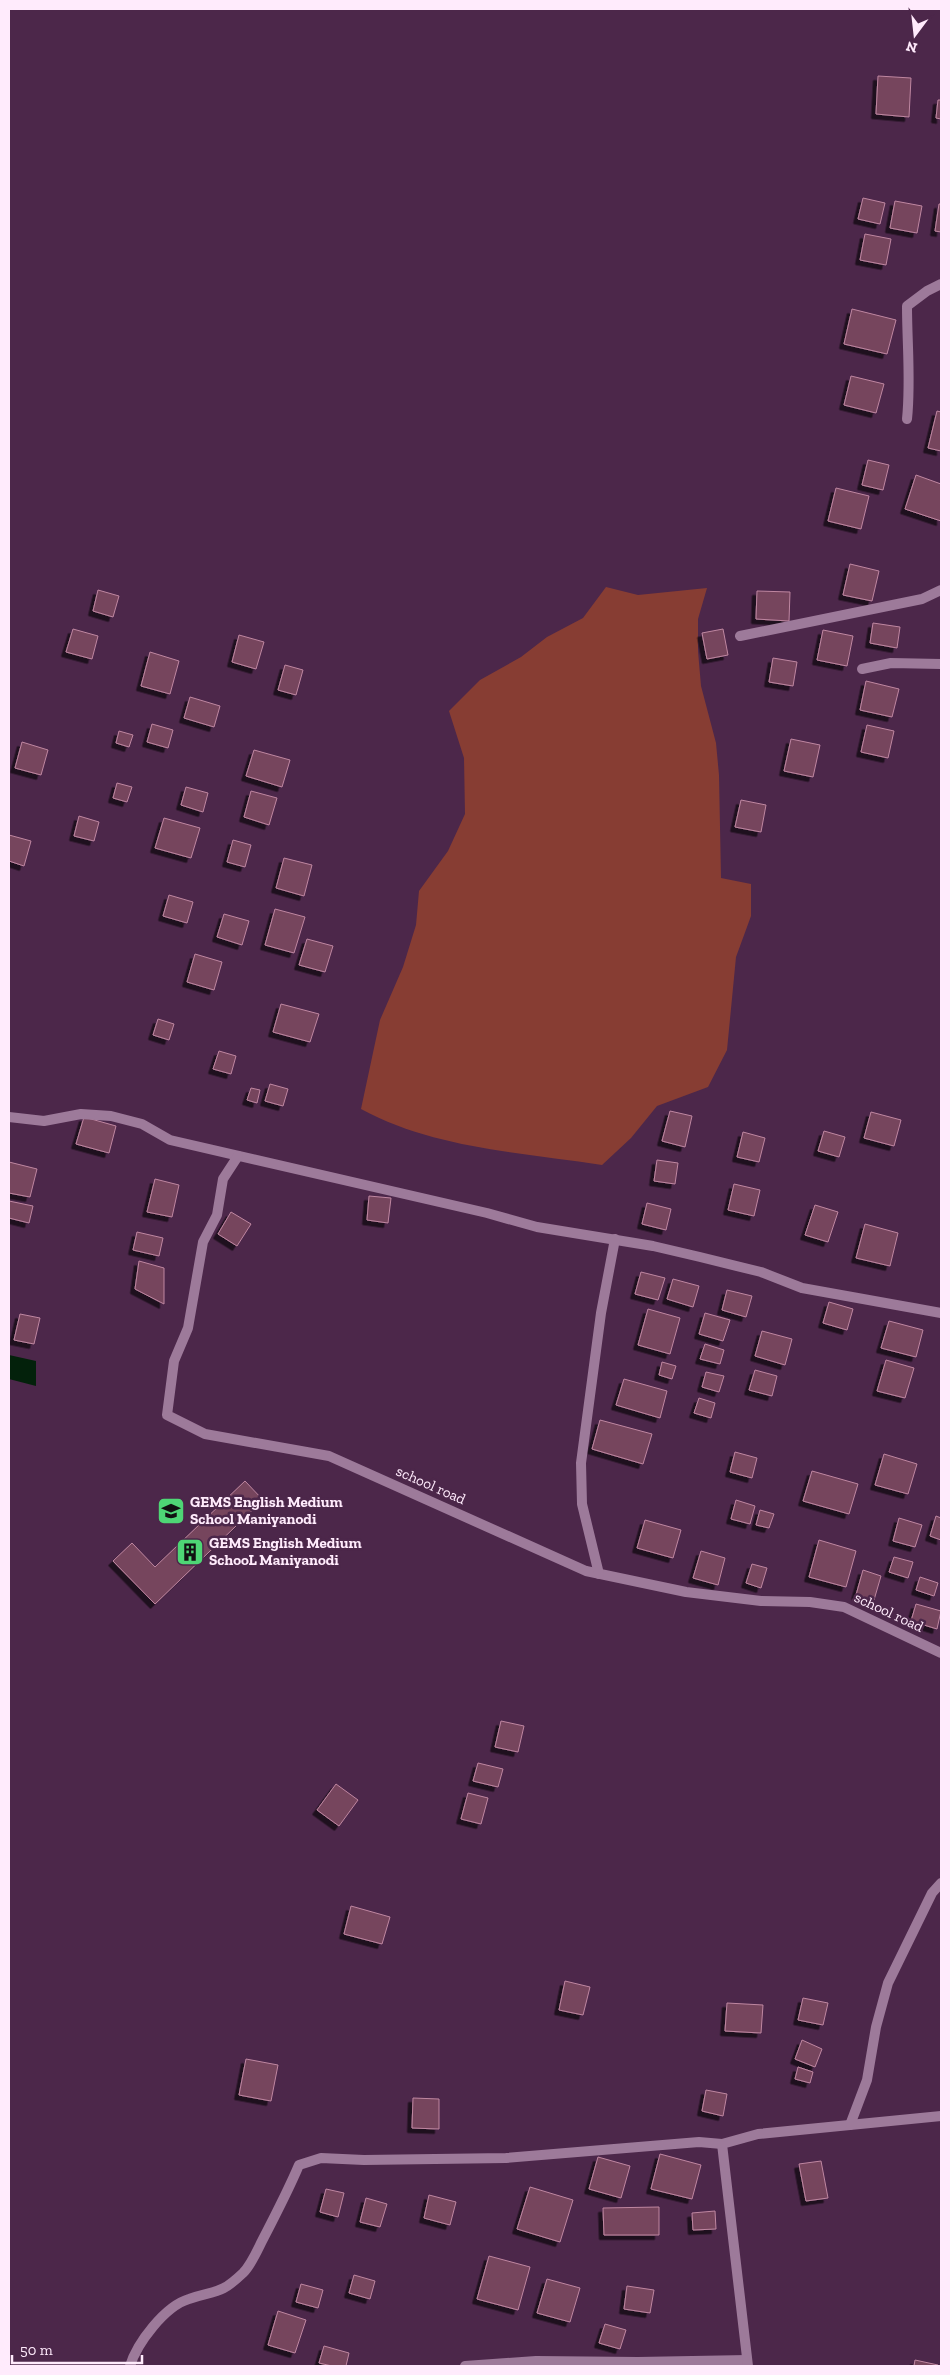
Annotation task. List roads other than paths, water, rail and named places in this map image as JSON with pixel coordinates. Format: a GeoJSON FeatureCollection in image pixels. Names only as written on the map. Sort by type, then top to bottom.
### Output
{"type":"FeatureCollection","features":[{"type":"Feature","properties":{"kind":"street"},"geometry":{"type":"LineString","coordinates":[[907,419],[910,388],[907,351],[907,306],[941,284]]}},
{"type":"Feature","properties":{"kind":"street"},"geometry":{"type":"LineString","coordinates":[[740,636],[922,599],[941,590]]}},
{"type":"Feature","properties":{"kind":"street"},"geometry":{"type":"LineString","coordinates":[[862,669],[891,663],[941,664]]}},
{"type":"Feature","properties":{"kind":"street"},"geometry":{"type":"LineString","coordinates":[[9,1116],[44,1121],[81,1114],[112,1116],[142,1124],[170,1140],[487,1213],[537,1227],[653,1246],[761,1272],[802,1288],[941,1314]]}},
{"type":"Feature","properties":{"kind":"street","name":"school road"},"geometry":{"type":"LineString","coordinates":[[238,1156],[223,1179],[217,1215],[203,1242],[188,1328],[174,1361],[168,1415],[205,1434],[329,1456],[578,1567],[599,1574],[686,1592],[761,1601],[810,1602],[844,1607],[941,1653]]}},
{"type":"Feature","properties":{"kind":"street"},"geometry":{"type":"LineString","coordinates":[[599,1574],[582,1504],[580,1462],[601,1312],[614,1239]]}},
{"type":"Feature","properties":{"kind":"street"},"geometry":{"type":"LineString","coordinates":[[850,2125],[868,2080],[876,2027],[888,1983],[932,1893],[941,1883]]}},
{"type":"Feature","properties":{"kind":"street"},"geometry":{"type":"LineString","coordinates":[[130,2366],[146,2338],[169,2310],[188,2299],[225,2289],[245,2271],[284,2198],[299,2165],[321,2158],[364,2160],[506,2158],[699,2142],[722,2144],[758,2134],[941,2116]]}},
{"type":"Feature","properties":{"kind":"street"},"geometry":{"type":"LineString","coordinates":[[464,2366],[536,2361],[748,2363],[722,2144]]}},
{"type":"Feature","properties":{"kind":"place","name":"GEMS English Medium School Maniyanodi"},"geometry":{"type":"Point","coordinates":[171,1511]}},
{"type":"Feature","properties":{"kind":"place","name":"GEMS English Medium SchooL Maniyanodi"},"geometry":{"type":"Point","coordinates":[190,1552]}}]}
